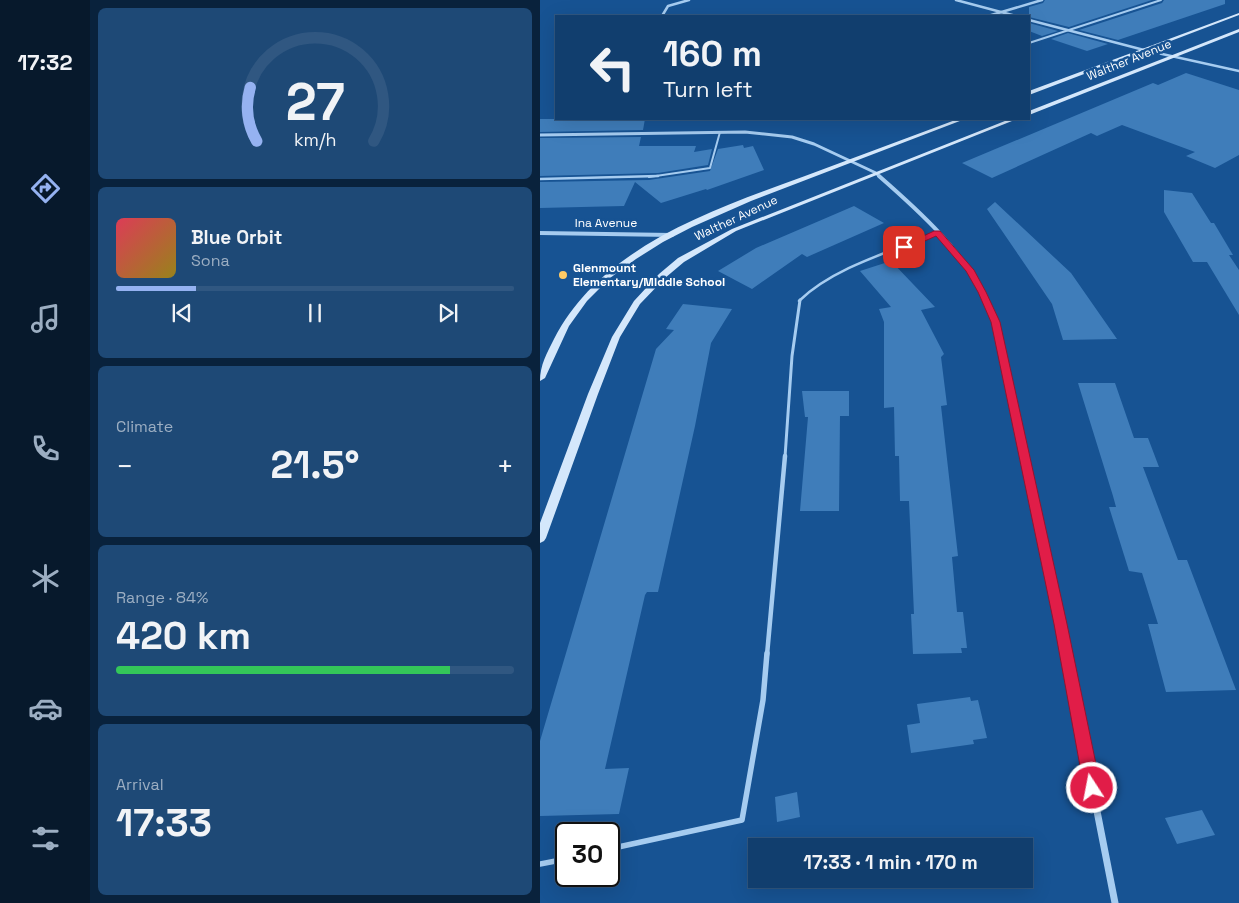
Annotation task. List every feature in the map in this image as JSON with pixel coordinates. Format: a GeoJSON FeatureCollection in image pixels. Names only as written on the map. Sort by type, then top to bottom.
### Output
{"type":"FeatureCollection","features":[{"type":"Feature","properties":{"kind":"main road","name":"Walther Avenue"},"geometry":{"type":"LineString","coordinates":[[1030,93],[1239,14]]}},
{"type":"Feature","properties":{"kind":"main road","name":"Walther Avenue"},"geometry":{"type":"LineString","coordinates":[[1030,113],[1239,30]]}},
{"type":"Feature","properties":{"kind":"main road","name":"Walther Avenue"},"geometry":{"type":"LineString","coordinates":[[540,378],[563,332],[583,300],[638,255],[672,235],[740,203],[959,120]]}},
{"type":"Feature","properties":{"kind":"main road","name":"Walther Avenue"},"geometry":{"type":"LineString","coordinates":[[540,538],[616,337],[626,319],[646,293],[681,260],[712,241],[770,215],[1011,120]]}},
{"type":"Feature","properties":{"kind":"street"},"geometry":{"type":"LineString","coordinates":[[663,15],[668,6],[689,0]]}},
{"type":"Feature","properties":{"kind":"street"},"geometry":{"type":"LineString","coordinates":[[956,0],[1012,15]]}},
{"type":"Feature","properties":{"kind":"street"},"geometry":{"type":"LineString","coordinates":[[992,15],[1042,0]]}},
{"type":"Feature","properties":{"kind":"street"},"geometry":{"type":"LineString","coordinates":[[1030,20],[1144,50],[1239,70]]}},
{"type":"Feature","properties":{"kind":"street"},"geometry":{"type":"LineString","coordinates":[[540,135],[753,132],[792,137],[814,144],[876,173],[913,206],[970,270],[995,322],[1060,624],[1115,903]]}},
{"type":"Feature","properties":{"kind":"street","name":"Ina Avenue"},"geometry":{"type":"LineString","coordinates":[[540,234],[672,235]]}},
{"type":"Feature","properties":{"kind":"lane"},"geometry":{"type":"LineString","coordinates":[[1030,43],[1161,0]]}},
{"type":"Feature","properties":{"kind":"lane"},"geometry":{"type":"LineString","coordinates":[[540,179],[648,177],[710,168],[720,132]]}},
{"type":"Feature","properties":{"kind":"lane"},"geometry":{"type":"LineString","coordinates":[[620,847],[742,820],[763,700],[783,491],[792,356],[799,301],[803,295],[822,283],[937,233]]}},
{"type":"Feature","properties":{"kind":"lane"},"geometry":{"type":"LineString","coordinates":[[540,864],[555,861]]}},
{"type":"Feature","properties":{"kind":"building"},"geometry":{"type":"Polygon","coordinates":[[[1045,0],[1152,0],[1069,27],[1030,17],[1029,7],[1043,3],[1045,0]]]}},
{"type":"Feature","properties":{"kind":"building"},"geometry":{"type":"Polygon","coordinates":[[[1164,0],[1225,0],[1225,4],[1118,40],[1079,30],[1162,3],[1164,0]]]}},
{"type":"Feature","properties":{"kind":"building"},"geometry":{"type":"Polygon","coordinates":[[[1030,23],[1058,31],[1042,36],[1030,31],[1030,23]]]}},
{"type":"Feature","properties":{"kind":"building"},"geometry":{"type":"Polygon","coordinates":[[[1068,33],[1108,44],[1087,51],[1051,39],[1068,33]]]}},
{"type":"Feature","properties":{"kind":"building"},"geometry":{"type":"Polygon","coordinates":[[[1186,73],[1239,90],[1239,155],[1215,168],[1186,156],[1195,152],[1122,125],[1097,136],[1091,133],[992,178],[962,163],[1153,83],[1158,85],[1186,73]]]}},
{"type":"Feature","properties":{"kind":"building"},"geometry":{"type":"Polygon","coordinates":[[[540,119],[645,120],[643,130],[540,132],[540,119]]]}},
{"type":"Feature","properties":{"kind":"building"},"geometry":{"type":"Polygon","coordinates":[[[641,137],[639,146],[696,146],[694,152],[712,149],[708,165],[658,173],[540,176],[540,138],[641,137]]]}},
{"type":"Feature","properties":{"kind":"building"},"geometry":{"type":"Polygon","coordinates":[[[743,145],[744,148],[753,146],[764,170],[707,190],[661,203],[635,182],[624,206],[540,208],[540,182],[649,180],[710,171],[718,149],[743,145]]]}},
{"type":"Feature","properties":{"kind":"building"},"geometry":{"type":"Polygon","coordinates":[[[1164,190],[1192,193],[1211,223],[1214,223],[1233,255],[1229,255],[1239,270],[1239,315],[1207,262],[1193,262],[1164,212],[1164,190]]]}},
{"type":"Feature","properties":{"kind":"building"},"geometry":{"type":"Polygon","coordinates":[[[995,202],[1071,273],[1117,339],[1063,340],[1052,304],[987,209],[995,202]]]}},
{"type":"Feature","properties":{"kind":"building"},"geometry":{"type":"Polygon","coordinates":[[[854,206],[884,223],[807,257],[802,254],[752,289],[718,271],[756,248],[854,206]]]}},
{"type":"Feature","properties":{"kind":"building"},"geometry":{"type":"Polygon","coordinates":[[[891,261],[935,307],[921,310],[944,354],[941,357],[947,405],[941,406],[958,556],[952,557],[957,612],[963,612],[967,648],[961,648],[962,653],[913,654],[911,614],[914,614],[909,501],[900,501],[899,456],[895,456],[894,407],[884,408],[884,322],[879,309],[891,307],[860,271],[891,261]]]}},
{"type":"Feature","properties":{"kind":"building"},"geometry":{"type":"Polygon","coordinates":[[[683,304],[732,309],[711,343],[695,426],[658,592],[647,592],[645,595],[605,769],[629,768],[619,814],[540,816],[540,741],[656,349],[674,330],[666,329],[683,304]]]}},
{"type":"Feature","properties":{"kind":"building"},"geometry":{"type":"Polygon","coordinates":[[[1078,383],[1115,383],[1134,438],[1148,438],[1159,467],[1143,467],[1178,560],[1187,560],[1236,690],[1166,692],[1148,624],[1158,624],[1142,573],[1129,571],[1109,507],[1116,507],[1078,383]]]}},
{"type":"Feature","properties":{"kind":"building"},"geometry":{"type":"Polygon","coordinates":[[[802,391],[849,391],[849,416],[840,416],[839,511],[800,511],[808,417],[805,417],[802,391]]]}},
{"type":"Feature","properties":{"kind":"building"},"geometry":{"type":"Polygon","coordinates":[[[970,697],[971,701],[978,700],[987,738],[973,740],[974,744],[911,753],[907,725],[920,723],[917,704],[970,697]]]}},
{"type":"Feature","properties":{"kind":"building"},"geometry":{"type":"Polygon","coordinates":[[[797,792],[800,817],[777,822],[775,797],[797,792]]]}},
{"type":"Feature","properties":{"kind":"building"},"geometry":{"type":"Polygon","coordinates":[[[1202,810],[1215,835],[1177,844],[1165,818],[1202,810]]]}},
{"type":"Feature","properties":{"kind":"place","name":"Glenmount Elementary/Middle School"},"geometry":{"type":"Point","coordinates":[563,275]}},
{"type":"Feature","properties":{"kind":"route"},"geometry":{"type":"LineString","coordinates":[[904,247],[937,233],[970,270],[995,322],[1060,624],[1092,788]]}}]}
